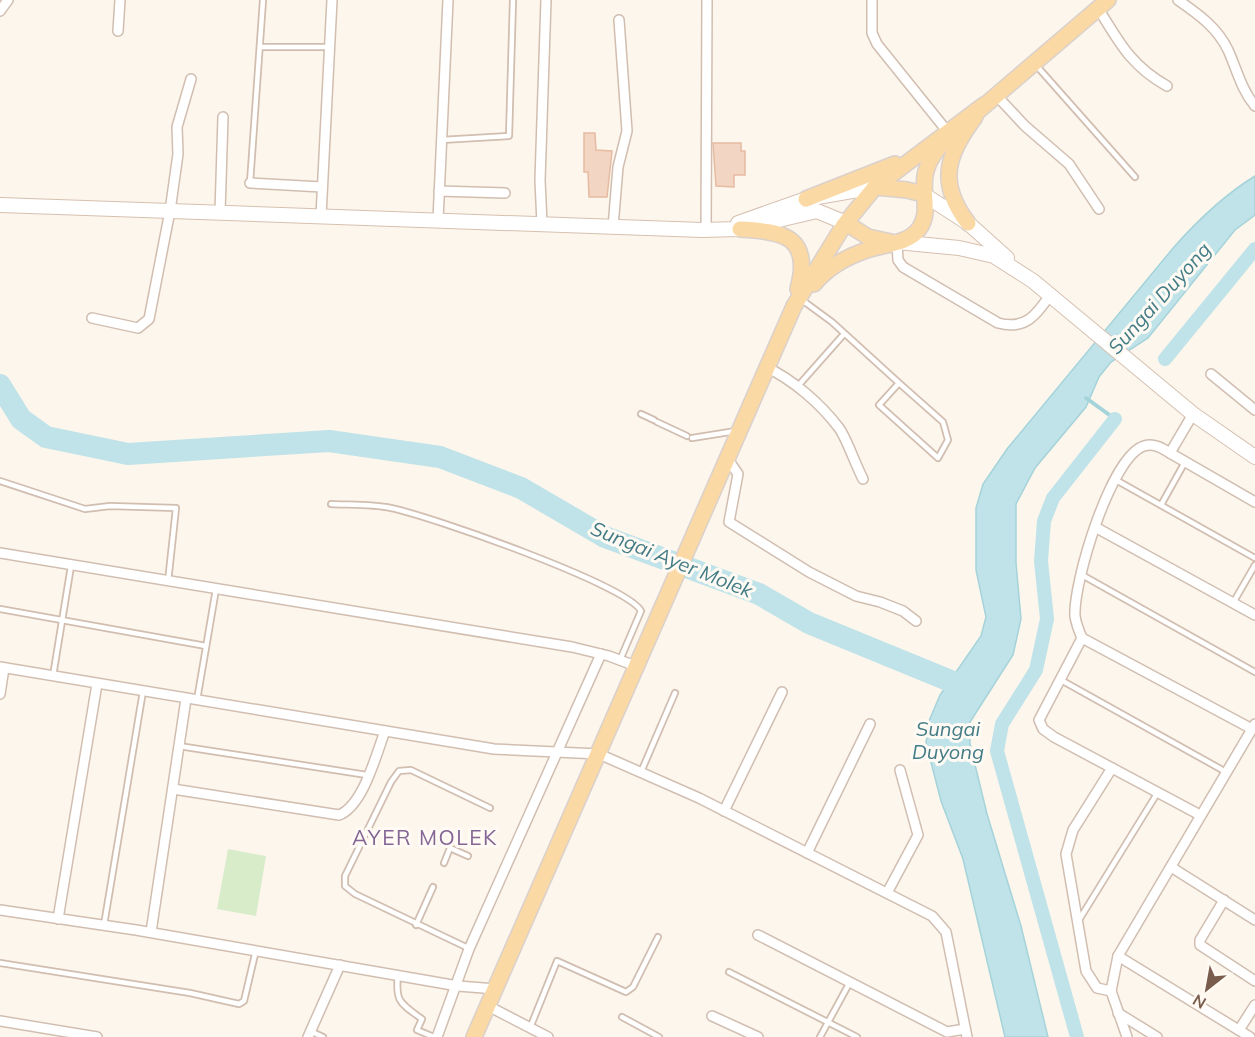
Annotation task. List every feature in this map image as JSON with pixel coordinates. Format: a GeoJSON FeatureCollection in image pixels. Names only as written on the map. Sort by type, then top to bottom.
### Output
{"type":"FeatureCollection","features":[{"type":"Feature","properties":{"kind":"main road"},"geometry":{"type":"LineString","coordinates":[[798,303],[827,270],[844,258],[897,242],[918,230],[924,213],[925,173],[937,149],[990,100],[1103,4]]}},
{"type":"Feature","properties":{"kind":"main road"},"geometry":{"type":"LineString","coordinates":[[474,1037],[676,581],[766,367],[798,303],[846,223],[875,188],[923,149],[990,100]]}},
{"type":"Feature","properties":{"kind":"main road"},"geometry":{"type":"LineString","coordinates":[[968,223],[951,196],[949,165],[952,152],[963,133],[990,100]]}},
{"type":"Feature","properties":{"kind":"main road"},"geometry":{"type":"LineString","coordinates":[[711,230],[806,199],[887,168],[923,149]]}},
{"type":"Feature","properties":{"kind":"main road"},"geometry":{"type":"LineString","coordinates":[[806,199],[875,188],[901,189],[923,194],[968,223],[1050,296],[1193,414],[1255,457]]}},
{"type":"Feature","properties":{"kind":"main road"},"geometry":{"type":"LineString","coordinates":[[0,205],[613,227],[740,229],[780,233],[791,238],[798,247],[802,269],[798,303]]}},
{"type":"Feature","properties":{"kind":"main road"},"geometry":{"type":"LineString","coordinates":[[740,229],[817,211],[846,223],[868,237],[978,250],[994,256],[1033,281]]}},
{"type":"Feature","properties":{"kind":"street"},"geometry":{"type":"LineString","coordinates":[[0,11],[8,0]]}},
{"type":"Feature","properties":{"kind":"street"},"geometry":{"type":"LineString","coordinates":[[118,31],[120,0]]}},
{"type":"Feature","properties":{"kind":"street"},"geometry":{"type":"LineString","coordinates":[[321,216],[332,0]]}},
{"type":"Feature","properties":{"kind":"street"},"geometry":{"type":"LineString","coordinates":[[438,220],[448,0]]}},
{"type":"Feature","properties":{"kind":"street"},"geometry":{"type":"LineString","coordinates":[[542,224],[540,180],[546,0]]}},
{"type":"Feature","properties":{"kind":"street"},"geometry":{"type":"LineString","coordinates":[[707,0],[711,230]]}},
{"type":"Feature","properties":{"kind":"street"},"geometry":{"type":"LineString","coordinates":[[872,0],[872,33],[877,44],[947,131]]}},
{"type":"Feature","properties":{"kind":"street"},"geometry":{"type":"LineString","coordinates":[[1178,0],[1197,12],[1222,39],[1242,88],[1255,106]]}},
{"type":"Feature","properties":{"kind":"street"},"geometry":{"type":"LineString","coordinates":[[1103,4],[1128,57],[1149,77],[1167,86]]}},
{"type":"Feature","properties":{"kind":"street"},"geometry":{"type":"LineString","coordinates":[[613,227],[618,167],[627,131],[619,21]]}},
{"type":"Feature","properties":{"kind":"street"},"geometry":{"type":"LineString","coordinates":[[92,318],[138,328],[149,319],[170,211],[178,154],[177,127],[191,79]]}},
{"type":"Feature","properties":{"kind":"street"},"geometry":{"type":"LineString","coordinates":[[990,100],[1025,126],[1069,164],[1099,209]]}},
{"type":"Feature","properties":{"kind":"street"},"geometry":{"type":"LineString","coordinates":[[220,212],[223,117]]}},
{"type":"Feature","properties":{"kind":"street"},"geometry":{"type":"LineString","coordinates":[[250,183],[322,187]]}},
{"type":"Feature","properties":{"kind":"street"},"geometry":{"type":"LineString","coordinates":[[439,191],[505,193]]}},
{"type":"Feature","properties":{"kind":"street"},"geometry":{"type":"LineString","coordinates":[[897,242],[898,260],[903,267],[998,322],[1010,326],[1029,321],[1050,296]]}},
{"type":"Feature","properties":{"kind":"street"},"geometry":{"type":"LineString","coordinates":[[766,367],[798,387],[840,429],[863,479]]}},
{"type":"Feature","properties":{"kind":"street"},"geometry":{"type":"LineString","coordinates":[[1211,374],[1255,410]]}},
{"type":"Feature","properties":{"kind":"street"},"geometry":{"type":"LineString","coordinates":[[1170,453],[1193,414]]}},
{"type":"Feature","properties":{"kind":"street"},"geometry":{"type":"LineString","coordinates":[[1127,1037],[1111,991],[1118,956],[1254,726],[1083,638],[1075,615],[1080,574],[1095,527],[1115,480],[1131,455],[1143,446],[1155,445],[1255,502]]}},
{"type":"Feature","properties":{"kind":"street"},"geometry":{"type":"LineString","coordinates":[[727,458],[738,474],[729,513],[729,522],[734,527],[768,544],[809,572],[856,596],[880,602],[903,612],[916,621]]}},
{"type":"Feature","properties":{"kind":"street"},"geometry":{"type":"LineString","coordinates":[[1095,527],[1255,615]]}},
{"type":"Feature","properties":{"kind":"street"},"geometry":{"type":"LineString","coordinates":[[0,553],[601,654],[638,667]]}},
{"type":"Feature","properties":{"kind":"street"},"geometry":{"type":"LineString","coordinates":[[1083,638],[1042,709],[1039,720],[1043,729],[1200,815]]}},
{"type":"Feature","properties":{"kind":"street"},"geometry":{"type":"LineString","coordinates":[[436,1037],[458,986],[469,949],[559,753],[601,654]]}},
{"type":"Feature","properties":{"kind":"street"},"geometry":{"type":"LineString","coordinates":[[0,694],[2,667],[494,749],[599,754],[724,811],[932,916],[946,932],[966,1033],[947,1032],[758,935]]}},
{"type":"Feature","properties":{"kind":"street"},"geometry":{"type":"LineString","coordinates":[[58,919],[96,684]]}},
{"type":"Feature","properties":{"kind":"street"},"geometry":{"type":"LineString","coordinates":[[724,811],[782,692]]}},
{"type":"Feature","properties":{"kind":"street"},"geometry":{"type":"LineString","coordinates":[[151,932],[186,699]]}},
{"type":"Feature","properties":{"kind":"street"},"geometry":{"type":"LineString","coordinates":[[807,853],[870,724]]}},
{"type":"Feature","properties":{"kind":"street"},"geometry":{"type":"LineString","coordinates":[[173,789],[339,815],[350,811],[385,731]]}},
{"type":"Feature","properties":{"kind":"street"},"geometry":{"type":"LineString","coordinates":[[1111,991],[1097,988],[1090,981],[1077,923],[1066,854],[1073,830],[1112,768]]}},
{"type":"Feature","properties":{"kind":"street"},"geometry":{"type":"LineString","coordinates":[[887,892],[918,835],[900,770]]}},
{"type":"Feature","properties":{"kind":"street"},"geometry":{"type":"LineString","coordinates":[[1171,867],[1255,920]]}},
{"type":"Feature","properties":{"kind":"street"},"geometry":{"type":"LineString","coordinates":[[1224,900],[1200,940],[1200,945],[1255,981]]}},
{"type":"Feature","properties":{"kind":"street"},"geometry":{"type":"LineString","coordinates":[[0,910],[151,932],[458,986],[496,989]]}},
{"type":"Feature","properties":{"kind":"street"},"geometry":{"type":"LineString","coordinates":[[1118,956],[1250,1037]]}},
{"type":"Feature","properties":{"kind":"street"},"geometry":{"type":"LineString","coordinates":[[309,1034],[340,965]]}},
{"type":"Feature","properties":{"kind":"street"},"geometry":{"type":"LineString","coordinates":[[1239,1030],[1255,1005]]}},
{"type":"Feature","properties":{"kind":"street"},"geometry":{"type":"LineString","coordinates":[[488,1006],[528,1032],[548,1037]]}},
{"type":"Feature","properties":{"kind":"street"},"geometry":{"type":"LineString","coordinates":[[1118,1013],[1157,1037]]}},
{"type":"Feature","properties":{"kind":"street"},"geometry":{"type":"LineString","coordinates":[[712,1016],[758,1037]]}},
{"type":"Feature","properties":{"kind":"street"},"geometry":{"type":"LineString","coordinates":[[0,1021],[97,1037]]}},
{"type":"Feature","properties":{"kind":"lane"},"geometry":{"type":"LineString","coordinates":[[250,183],[263,0]]}},
{"type":"Feature","properties":{"kind":"lane"},"geometry":{"type":"LineString","coordinates":[[441,140],[509,136],[513,0]]}},
{"type":"Feature","properties":{"kind":"lane"},"geometry":{"type":"LineString","coordinates":[[260,47],[329,47]]}},
{"type":"Feature","properties":{"kind":"lane"},"geometry":{"type":"LineString","coordinates":[[1034,62],[1135,177]]}},
{"type":"Feature","properties":{"kind":"lane"},"geometry":{"type":"LineString","coordinates":[[798,303],[844,334],[943,422],[948,440],[938,458],[879,405],[899,383]]}},
{"type":"Feature","properties":{"kind":"lane"},"geometry":{"type":"LineString","coordinates":[[798,387],[844,334]]}},
{"type":"Feature","properties":{"kind":"lane"},"geometry":{"type":"LineString","coordinates":[[641,414],[690,437],[720,431],[739,431]]}},
{"type":"Feature","properties":{"kind":"lane"},"geometry":{"type":"LineString","coordinates":[[1161,505],[1185,462]]}},
{"type":"Feature","properties":{"kind":"lane"},"geometry":{"type":"LineString","coordinates":[[1115,480],[1255,558]]}},
{"type":"Feature","properties":{"kind":"lane"},"geometry":{"type":"LineString","coordinates":[[0,481],[85,509],[176,508],[168,582]]}},
{"type":"Feature","properties":{"kind":"lane"},"geometry":{"type":"LineString","coordinates":[[331,504],[389,507],[454,525],[593,582],[636,605],[640,617],[620,660]]}},
{"type":"Feature","properties":{"kind":"lane"},"geometry":{"type":"LineString","coordinates":[[1233,603],[1255,565]]}},
{"type":"Feature","properties":{"kind":"lane"},"geometry":{"type":"LineString","coordinates":[[53,676],[71,566]]}},
{"type":"Feature","properties":{"kind":"lane"},"geometry":{"type":"LineString","coordinates":[[1080,574],[1255,672]]}},
{"type":"Feature","properties":{"kind":"lane"},"geometry":{"type":"LineString","coordinates":[[197,700],[216,589]]}},
{"type":"Feature","properties":{"kind":"lane"},"geometry":{"type":"LineString","coordinates":[[0,609],[206,646]]}},
{"type":"Feature","properties":{"kind":"lane"},"geometry":{"type":"LineString","coordinates":[[1060,680],[1226,772]]}},
{"type":"Feature","properties":{"kind":"lane"},"geometry":{"type":"LineString","coordinates":[[104,925],[143,692]]}},
{"type":"Feature","properties":{"kind":"lane"},"geometry":{"type":"LineString","coordinates":[[641,772],[675,693]]}},
{"type":"Feature","properties":{"kind":"lane"},"geometry":{"type":"LineString","coordinates":[[179,746],[367,775]]}},
{"type":"Feature","properties":{"kind":"lane"},"geometry":{"type":"LineString","coordinates":[[469,949],[355,894],[345,886],[345,876],[391,782],[399,771],[411,770],[490,808]]}},
{"type":"Feature","properties":{"kind":"lane"},"geometry":{"type":"LineString","coordinates":[[1077,923],[1158,792]]}},
{"type":"Feature","properties":{"kind":"lane"},"geometry":{"type":"LineString","coordinates":[[444,863],[450,848],[468,856]]}},
{"type":"Feature","properties":{"kind":"lane"},"geometry":{"type":"LineString","coordinates":[[416,925],[433,887]]}},
{"type":"Feature","properties":{"kind":"lane"},"geometry":{"type":"LineString","coordinates":[[528,1032],[557,961],[626,992],[633,987],[658,937]]}},
{"type":"Feature","properties":{"kind":"lane"},"geometry":{"type":"LineString","coordinates":[[0,963],[190,993],[239,1004],[244,1000],[256,950]]}},
{"type":"Feature","properties":{"kind":"lane"},"geometry":{"type":"LineString","coordinates":[[729,972],[857,1037]]}},
{"type":"Feature","properties":{"kind":"lane"},"geometry":{"type":"LineString","coordinates":[[398,974],[396,994],[401,1004],[422,1019],[414,1037]]}},
{"type":"Feature","properties":{"kind":"lane"},"geometry":{"type":"LineString","coordinates":[[820,1037],[850,982]]}},
{"type":"Feature","properties":{"kind":"lane"},"geometry":{"type":"LineString","coordinates":[[622,1017],[659,1037]]}},
{"type":"Feature","properties":{"kind":"lane"},"geometry":{"type":"LineString","coordinates":[[417,1030],[436,1037]]}},
{"type":"Feature","properties":{"kind":"lane"},"geometry":{"type":"LineString","coordinates":[[309,1034],[323,1037]]}},
{"type":"Feature","properties":{"kind":"green space"},"geometry":{"type":"Polygon","coordinates":[[[228,849],[266,856],[256,916],[217,909],[228,849]]]}},
{"type":"Feature","properties":{"kind":"water","name":"Sungai Duyong"},"geometry":{"type":"Polygon","coordinates":[[[1255,176],[1255,215],[1235,230],[1148,338],[1111,362],[1099,377],[1086,407],[1035,468],[1016,504],[1016,563],[1021,619],[1013,655],[970,722],[970,744],[987,814],[1021,926],[1048,1037],[1005,1037],[963,859],[941,801],[926,743],[929,721],[940,695],[981,636],[986,617],[976,570],[976,508],[983,484],[1007,449],[1174,247],[1212,208],[1255,176]]]}},
{"type":"Feature","properties":{"kind":"building"},"geometry":{"type":"Polygon","coordinates":[[[584,133],[595,133],[596,150],[612,151],[607,197],[589,197],[588,172],[584,172],[584,133]]]}},
{"type":"Feature","properties":{"kind":"building"},"geometry":{"type":"Polygon","coordinates":[[[713,143],[741,143],[741,151],[745,151],[745,175],[734,175],[734,187],[716,186],[713,143]]]}},
{"type":"Feature","properties":{"kind":"waterway"},"geometry":{"type":"LineString","coordinates":[[1165,359],[1255,249]]}},
{"type":"Feature","properties":{"kind":"waterway","name":"Sungai Ayer Molek"},"geometry":{"type":"LineString","coordinates":[[0,385],[21,419],[46,437],[128,454],[329,441],[440,457],[521,488],[605,537],[759,594],[809,623],[970,689]]}},
{"type":"Feature","properties":{"kind":"waterway"},"geometry":{"type":"LineString","coordinates":[[1086,398],[1115,419]]}},
{"type":"Feature","properties":{"kind":"waterway"},"geometry":{"type":"LineString","coordinates":[[1077,1037],[997,751],[1002,724],[1036,670],[1047,619],[1041,561],[1044,521],[1053,498],[1115,419]]}},
{"type":"Feature","properties":{"kind":"district","name":"AYER MOLEK"},"geometry":{"type":"Point","coordinates":[425,837]}}]}
